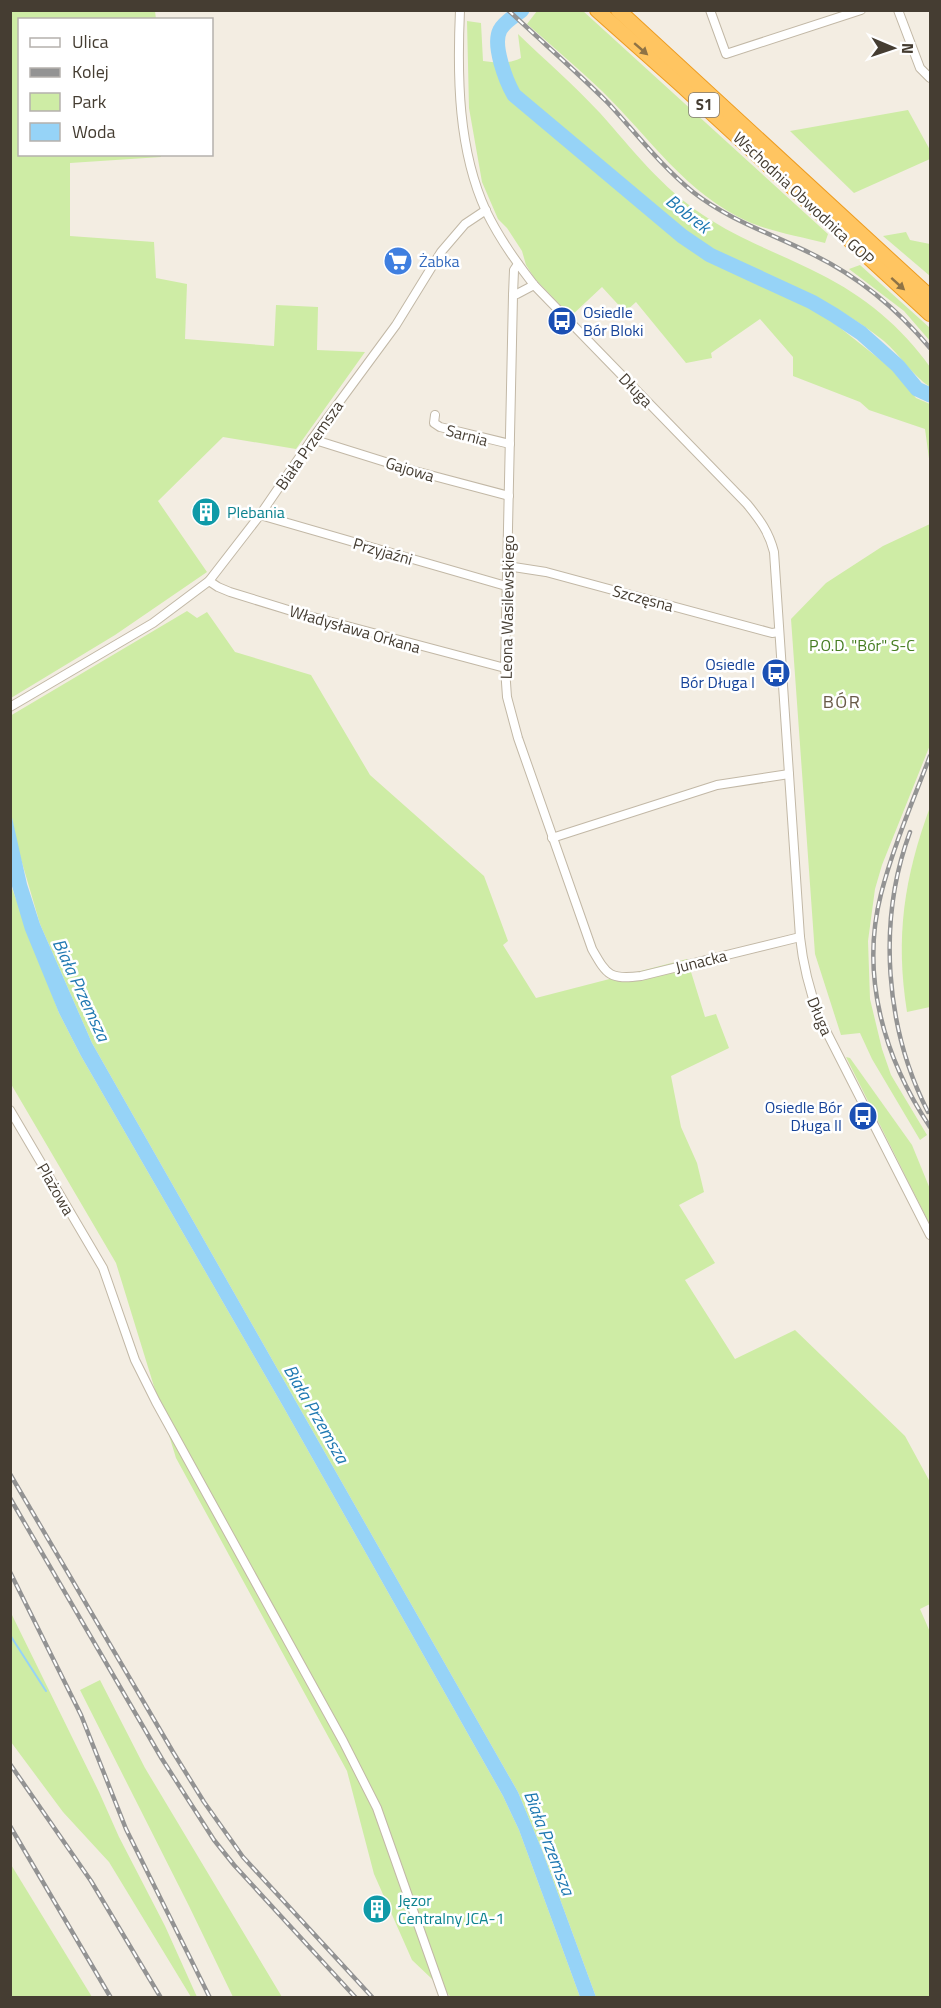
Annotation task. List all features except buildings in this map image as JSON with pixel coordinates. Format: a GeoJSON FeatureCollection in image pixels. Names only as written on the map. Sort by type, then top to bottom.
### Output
{"type":"FeatureCollection","features":[{"type":"Feature","properties":{"kind":"highway","name":"Wschodnia Obwodnica GOP"},"geometry":{"type":"LineString","coordinates":[[597,10],[812,198],[930,297]]}},
{"type":"Feature","properties":{"kind":"highway","name":"Wschodnia Obwodnica GOP"},"geometry":{"type":"LineString","coordinates":[[618,10],[930,314]]}},
{"type":"Feature","properties":{"kind":"street"},"geometry":{"type":"LineString","coordinates":[[710,10],[726,54],[861,10]]}},
{"type":"Feature","properties":{"kind":"street"},"geometry":{"type":"LineString","coordinates":[[898,10],[920,68],[930,78]]}},
{"type":"Feature","properties":{"kind":"street","name":"Długa"},"geometry":{"type":"LineString","coordinates":[[460,11],[460,101],[471,166],[486,210],[518,264],[534,285],[747,504],[764,525],[774,552],[800,937],[809,990],[820,1019],[930,1235]]}},
{"type":"Feature","properties":{"kind":"street","name":"Biała Przemsza"},"geometry":{"type":"LineString","coordinates":[[10,707],[153,623],[209,581],[260,515],[312,439],[396,325],[441,252],[465,224],[486,210]]}},
{"type":"Feature","properties":{"kind":"street","name":"Leona Wasilewskiego"},"geometry":{"type":"LineString","coordinates":[[518,264],[514,270],[513,295],[506,586],[507,697],[552,838],[592,949],[603,969]]}},
{"type":"Feature","properties":{"kind":"street"},"geometry":{"type":"LineString","coordinates":[[513,295],[534,285]]}},
{"type":"Feature","properties":{"kind":"street","name":"Sarnia"},"geometry":{"type":"LineString","coordinates":[[435,415],[434,423],[440,427],[510,444]]}},
{"type":"Feature","properties":{"kind":"street","name":"Gajowa"},"geometry":{"type":"LineString","coordinates":[[312,439],[421,473],[509,496]]}},
{"type":"Feature","properties":{"kind":"street","name":"Przyjaźni"},"geometry":{"type":"LineString","coordinates":[[260,515],[506,586]]}},
{"type":"Feature","properties":{"kind":"street","name":"Szczęsna"},"geometry":{"type":"LineString","coordinates":[[507,566],[546,572],[772,633],[779,632]]}},
{"type":"Feature","properties":{"kind":"street","name":"Władysława Orkana"},"geometry":{"type":"LineString","coordinates":[[209,581],[230,592],[298,613],[505,668]]}},
{"type":"Feature","properties":{"kind":"street"},"geometry":{"type":"LineString","coordinates":[[552,838],[717,785],[789,774]]}},
{"type":"Feature","properties":{"kind":"street","name":"Junacka"},"geometry":{"type":"LineString","coordinates":[[603,969],[620,979],[641,976],[800,937]]}},
{"type":"Feature","properties":{"kind":"street","name":"Plażowa"},"geometry":{"type":"LineString","coordinates":[[10,1110],[103,1269],[135,1360],[156,1402],[343,1741],[377,1808],[444,1998]]}},
{"type":"Feature","properties":{"kind":"green space"},"geometry":{"type":"Polygon","coordinates":[[[11,10],[155,11],[156,18],[18,18],[18,156],[161,156],[70,163],[70,236],[154,242],[156,278],[187,284],[185,339],[274,346],[276,305],[318,307],[317,350],[365,352],[296,449],[223,437],[158,501],[207,572],[115,635],[11,698],[11,10]]]}},
{"type":"Feature","properties":{"kind":"green space"},"geometry":{"type":"Polygon","coordinates":[[[537,11],[583,11],[828,234],[825,243],[749,222],[727,210],[687,181],[602,91],[527,24],[537,11]]]}},
{"type":"Feature","properties":{"kind":"green space"},"geometry":{"type":"Polygon","coordinates":[[[467,21],[481,23],[483,61],[502,62],[521,58],[518,34],[580,92],[648,167],[688,204],[731,232],[852,292],[894,326],[930,367],[930,387],[884,341],[849,316],[786,283],[779,293],[810,307],[829,319],[892,369],[916,398],[930,404],[930,466],[925,429],[869,410],[860,402],[793,376],[793,357],[760,319],[711,353],[712,358],[686,363],[636,302],[625,312],[602,287],[571,316],[535,279],[526,265],[522,251],[498,219],[482,182],[469,108],[467,21]]]}},
{"type":"Feature","properties":{"kind":"green space"},"geometry":{"type":"Polygon","coordinates":[[[908,110],[930,150],[930,159],[854,193],[790,131],[908,110]]]}},
{"type":"Feature","properties":{"kind":"green space"},"geometry":{"type":"Polygon","coordinates":[[[906,232],[910,240],[930,244],[930,276],[883,236],[906,232]]]}},
{"type":"Feature","properties":{"kind":"green space"},"geometry":{"type":"Polygon","coordinates":[[[860,265],[930,328],[930,341],[904,311],[849,269],[860,265]]]}},
{"type":"Feature","properties":{"kind":"green space","name":"P.O.D. \"Bór\" S-C"},"geometry":{"type":"Polygon","coordinates":[[[930,524],[930,745],[882,865],[875,889],[868,941],[870,999],[882,1049],[891,1075],[927,1135],[920,1140],[872,1059],[860,1033],[841,1035],[815,954],[791,619],[826,583],[883,546],[930,524]]]}},
{"type":"Feature","properties":{"kind":"green space"},"geometry":{"type":"Polygon","coordinates":[[[187,611],[197,618],[207,612],[235,652],[311,675],[370,775],[484,876],[508,941],[503,945],[536,998],[687,959],[705,1017],[716,1014],[729,1048],[671,1076],[681,1127],[697,1163],[704,1192],[679,1205],[715,1263],[685,1280],[735,1359],[795,1330],[905,1436],[930,1482],[930,1604],[920,1609],[930,1632],[930,1997],[596,1997],[542,1850],[518,1792],[92,1043],[40,924],[18,849],[11,813],[10,716],[187,611]]]}},
{"type":"Feature","properties":{"kind":"green space"},"geometry":{"type":"Polygon","coordinates":[[[930,807],[930,1007],[907,1012],[902,958],[904,908],[914,858],[930,807]]]}},
{"type":"Feature","properties":{"kind":"green space"},"geometry":{"type":"Polygon","coordinates":[[[10,883],[59,1013],[81,1056],[284,1408],[503,1796],[519,1830],[580,1997],[451,1997],[412,1960],[374,1874],[347,1771],[176,1458],[116,1263],[11,1084],[10,883]]]}},
{"type":"Feature","properties":{"kind":"green space"},"geometry":{"type":"Polygon","coordinates":[[[846,1057],[850,1058],[912,1145],[930,1189],[930,1225],[846,1057]]]}},
{"type":"Feature","properties":{"kind":"green space"},"geometry":{"type":"Polygon","coordinates":[[[11,1613],[119,1837],[165,1926],[197,1997],[191,1997],[109,1862],[63,1812],[11,1742],[11,1613]]]}},
{"type":"Feature","properties":{"kind":"green space"},"geometry":{"type":"Polygon","coordinates":[[[100,1680],[145,1768],[282,1997],[233,1997],[80,1690],[100,1680]]]}},
{"type":"Feature","properties":{"kind":"green space"},"geometry":{"type":"Polygon","coordinates":[[[10,1863],[92,1997],[11,1997],[10,1863]]]}},
{"type":"Feature","properties":{"kind":"water"},"geometry":{"type":"Polygon","coordinates":[[[11,813],[27,884],[40,924],[92,1043],[518,1792],[542,1850],[596,1997],[580,1997],[519,1830],[503,1796],[284,1408],[81,1056],[59,1013],[25,930],[11,883],[11,813]]]}},
{"type":"Feature","properties":{"kind":"waterway","name":"Bobrek"},"geometry":{"type":"LineString","coordinates":[[522,10],[504,24],[498,37],[501,63],[514,95],[682,236],[710,255],[812,302],[834,315],[861,333],[898,366],[917,389],[930,395]]}},
{"type":"Feature","properties":{"kind":"waterway"},"geometry":{"type":"LineString","coordinates":[[10,1635],[46,1691]]}},
{"type":"Feature","properties":{"kind":"railway"},"geometry":{"type":"LineString","coordinates":[[508,10],[608,103],[659,160],[693,192],[722,211],[814,255],[863,284],[905,320],[930,348]]}},
{"type":"Feature","properties":{"kind":"railway"},"geometry":{"type":"LineString","coordinates":[[930,756],[886,876],[875,925],[873,955],[880,1015],[889,1045],[900,1073],[930,1127]]}},
{"type":"Feature","properties":{"kind":"railway"},"geometry":{"type":"LineString","coordinates":[[910,832],[893,901],[890,974],[902,1045],[928,1112]]}},
{"type":"Feature","properties":{"kind":"railway"},"geometry":{"type":"LineString","coordinates":[[10,1474],[204,1802],[243,1857],[373,1998]]}},
{"type":"Feature","properties":{"kind":"railway"},"geometry":{"type":"LineString","coordinates":[[10,1498],[162,1759],[214,1840],[234,1865],[356,1998]]}},
{"type":"Feature","properties":{"kind":"railway"},"geometry":{"type":"LineString","coordinates":[[10,1572],[81,1715],[126,1829],[210,1998]]}},
{"type":"Feature","properties":{"kind":"railway"},"geometry":{"type":"LineString","coordinates":[[10,1764],[91,1881],[161,1998]]}},
{"type":"Feature","properties":{"kind":"railway"},"geometry":{"type":"LineString","coordinates":[[10,1826],[111,1998]]}},
{"type":"Feature","properties":{"kind":"place","name":"Żabka"},"geometry":{"type":"Point","coordinates":[398,261]}},
{"type":"Feature","properties":{"kind":"place","name":"Osiedle Bór Bloki"},"geometry":{"type":"Point","coordinates":[562,321]}},
{"type":"Feature","properties":{"kind":"place","name":"Plebania"},"geometry":{"type":"Point","coordinates":[206,512]}},
{"type":"Feature","properties":{"kind":"place","name":"Osiedle Bór Długa I"},"geometry":{"type":"Point","coordinates":[776,673]}},
{"type":"Feature","properties":{"kind":"place","name":"Osiedle Bór Długa II"},"geometry":{"type":"Point","coordinates":[863,1116]}},
{"type":"Feature","properties":{"kind":"place","name":"Jęzor Centralny JCA-1"},"geometry":{"type":"Point","coordinates":[377,1909]}},
{"type":"Feature","properties":{"kind":"district","name":"BÓR"},"geometry":{"type":"Point","coordinates":[842,702]}}]}
